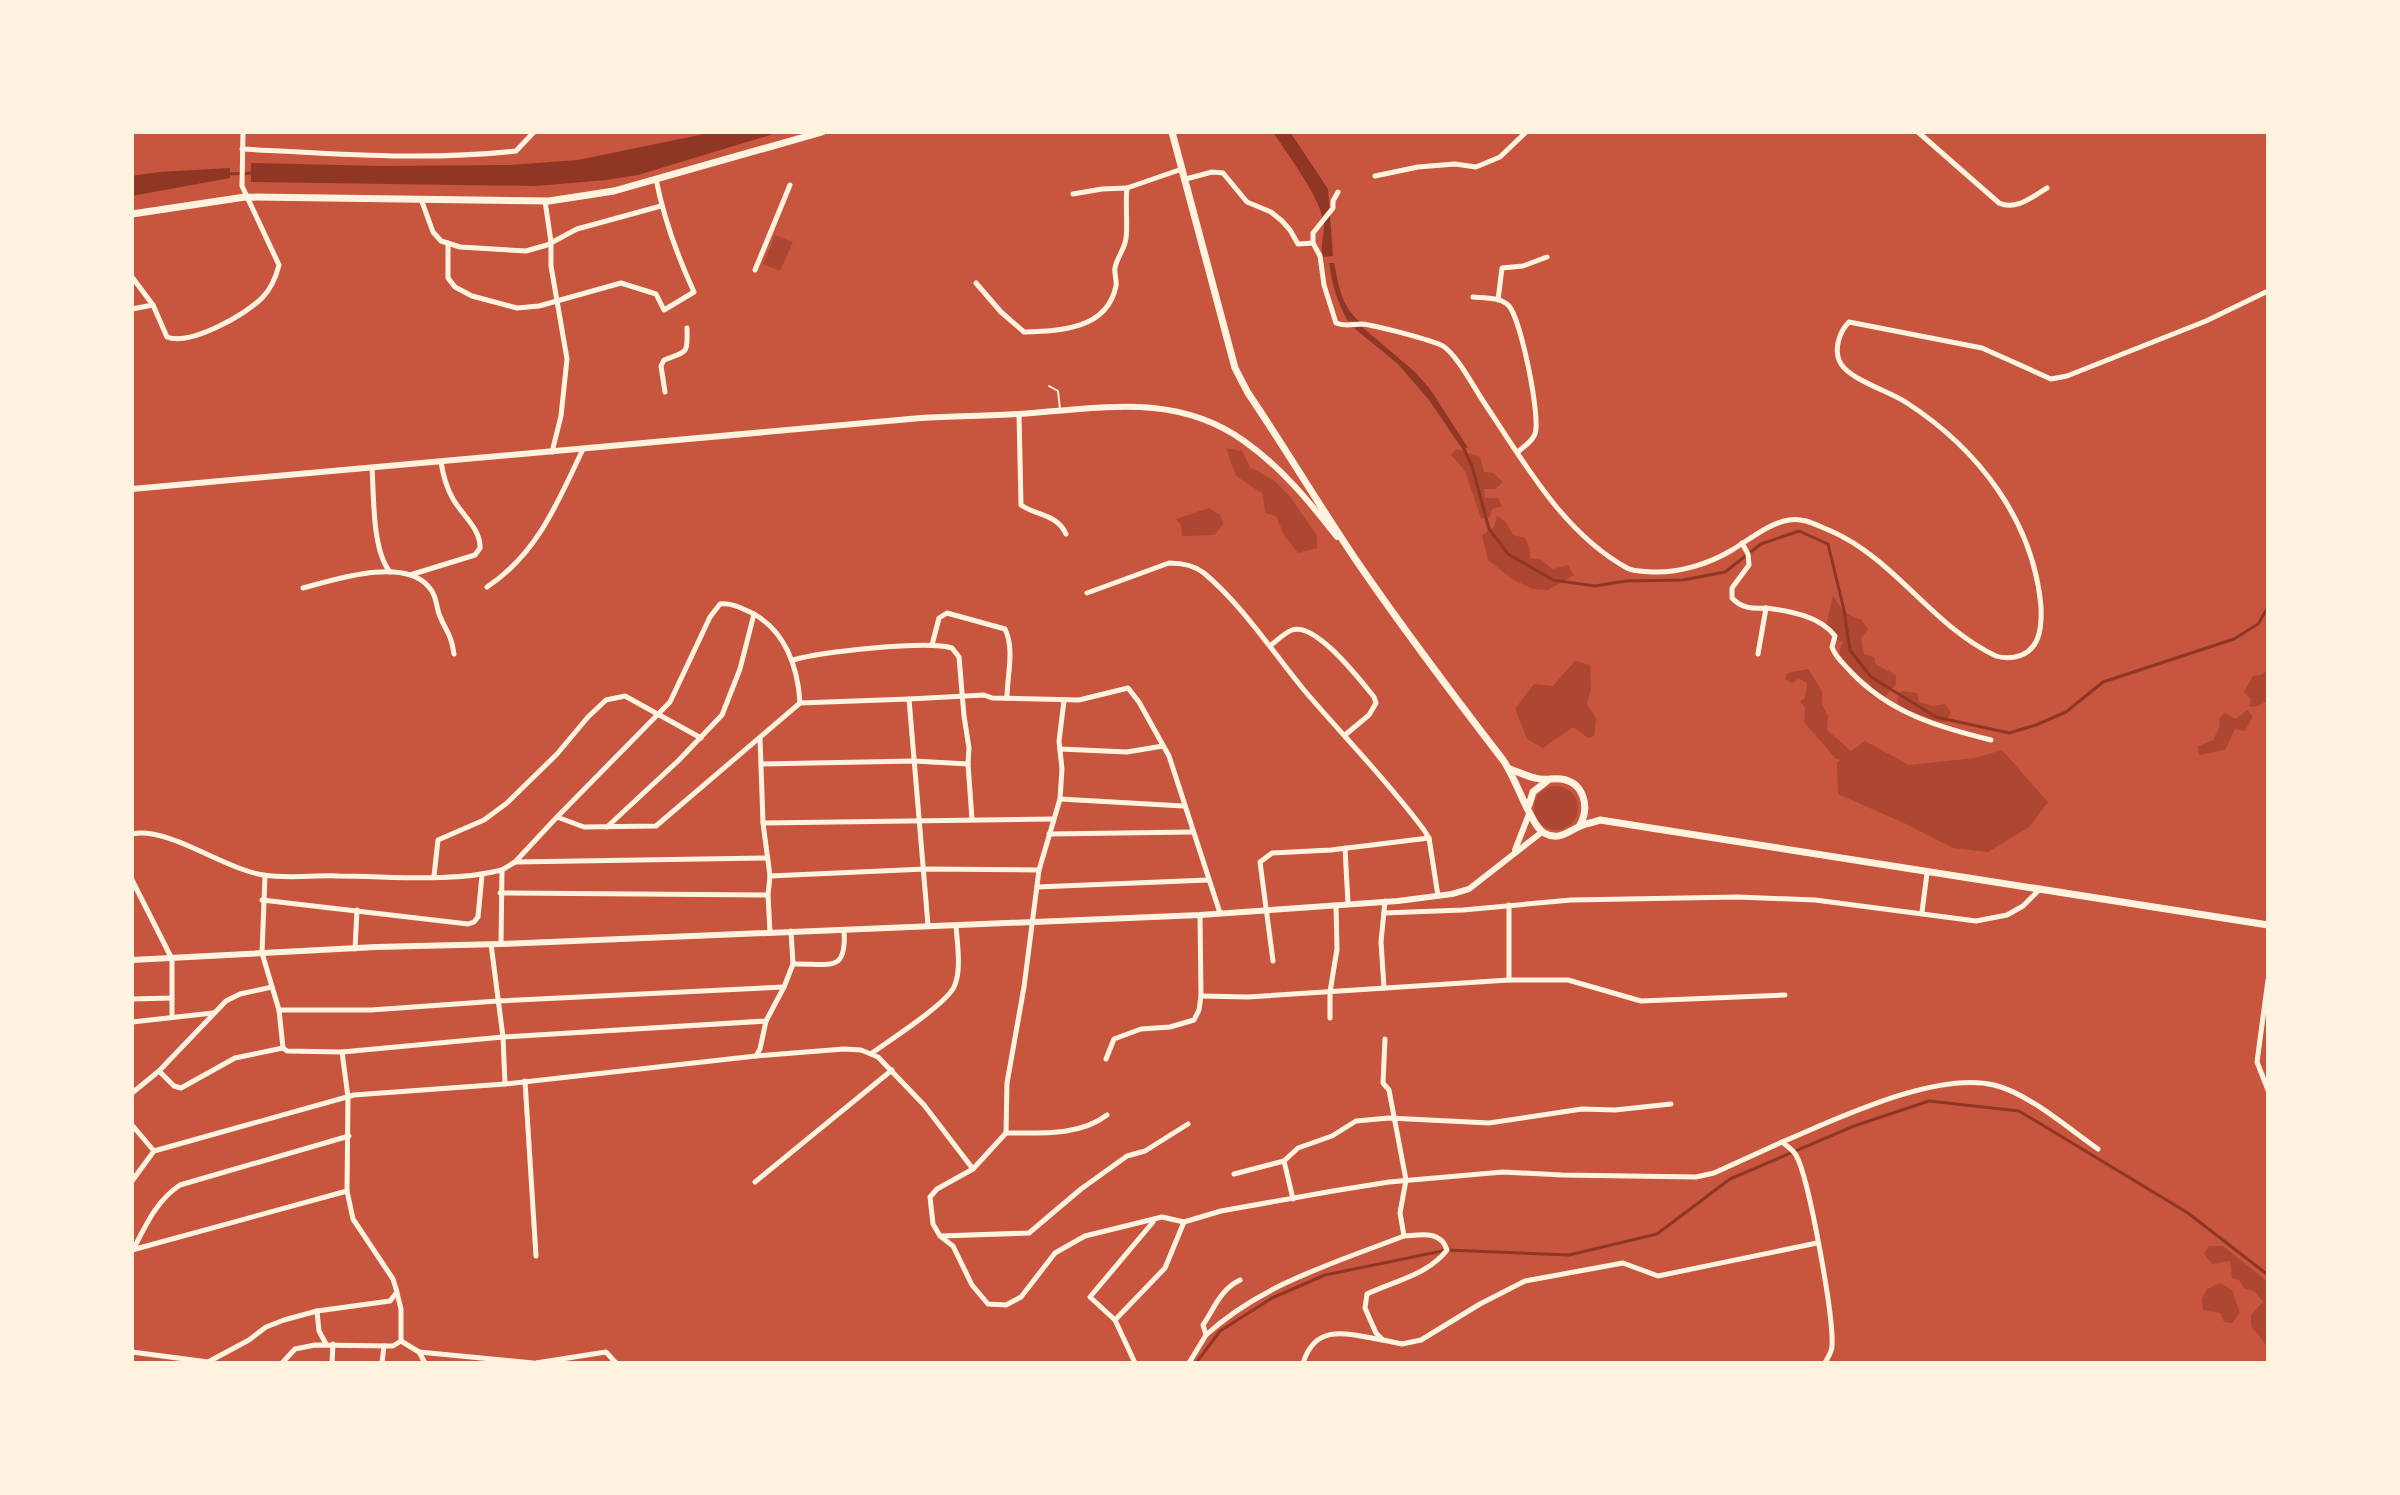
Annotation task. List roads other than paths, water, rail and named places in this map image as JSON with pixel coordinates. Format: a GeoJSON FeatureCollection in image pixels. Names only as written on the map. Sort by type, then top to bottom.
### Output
{"type":"FeatureCollection","features":[{"type":"Feature","properties":{"kind":"main road"},"geometry":{"type":"LineString","coordinates":[[132,214],[245,197],[545,201],[614,191],[822,132]]}},
{"type":"Feature","properties":{"kind":"main road"},"geometry":{"type":"LineString","coordinates":[[1172,132],[1235,368],[1248,393],[1357,562],[1436,674],[1510,769],[1535,826],[1558,837],[1580,825],[1586,809],[1585,799],[1574,784],[1510,769]]}},
{"type":"Feature","properties":{"kind":"main road"},"geometry":{"type":"LineString","coordinates":[[1529,811],[1533,792],[1548,780]]}},
{"type":"Feature","properties":{"kind":"main road"},"geometry":{"type":"LineString","coordinates":[[1586,809],[1600,820]]}},
{"type":"Feature","properties":{"kind":"main road"},"geometry":{"type":"LineString","coordinates":[[1580,825],[1600,820],[2268,925]]}},
{"type":"Feature","properties":{"kind":"street"},"geometry":{"type":"LineString","coordinates":[[132,277],[153,305],[167,337],[176,341],[205,332],[244,312],[263,297],[279,265],[242,186],[243,132]]}},
{"type":"Feature","properties":{"kind":"street"},"geometry":{"type":"LineString","coordinates":[[242,149],[365,156],[488,154],[516,151],[534,132]]}},
{"type":"Feature","properties":{"kind":"street"},"geometry":{"type":"LineString","coordinates":[[1375,176],[1418,167],[1455,164],[1476,167],[1500,157],[1526,132]]}},
{"type":"Feature","properties":{"kind":"street"},"geometry":{"type":"LineString","coordinates":[[1918,132],[1999,203],[2016,206],[2047,188]]}},
{"type":"Feature","properties":{"kind":"street"},"geometry":{"type":"LineString","coordinates":[[1073,194],[1127,188],[1183,169]]}},
{"type":"Feature","properties":{"kind":"street"},"geometry":{"type":"LineString","coordinates":[[1186,179],[1212,172],[1223,173],[1247,202],[1265,209],[1282,221],[1298,244],[1313,243]]}},
{"type":"Feature","properties":{"kind":"street"},"geometry":{"type":"LineString","coordinates":[[448,243],[448,278],[463,292],[517,308],[539,306],[621,283],[656,294],[664,310],[694,292],[675,250],[656,179]]}},
{"type":"Feature","properties":{"kind":"street"},"geometry":{"type":"LineString","coordinates":[[755,270],[790,185]]}},
{"type":"Feature","properties":{"kind":"street"},"geometry":{"type":"LineString","coordinates":[[976,283],[1001,312],[1024,332],[1059,331],[1082,325],[1099,316],[1111,302],[1117,284],[1114,269],[1126,242],[1127,188]]}},
{"type":"Feature","properties":{"kind":"street"},"geometry":{"type":"LineString","coordinates":[[1338,192],[1333,208],[1313,233],[1313,243],[1320,256],[1336,323],[1345,326],[1361,324],[1443,346],[1568,521],[1599,551],[1631,571],[1666,573],[1700,564],[1786,520],[1802,519],[1837,534],[1874,559],[1965,637],[1999,657],[2012,658],[2026,654],[2038,642],[2042,621],[2039,593],[2028,550],[2013,513],[1983,467],[1947,432],[1906,402],[1842,366],[1838,355],[1841,330],[1849,322],[1982,348],[2051,379],[2067,376],[2206,321],[2268,291]]}},
{"type":"Feature","properties":{"kind":"street"},"geometry":{"type":"LineString","coordinates":[[421,199],[433,232],[441,241],[460,247],[526,251],[577,229],[661,206]]}},
{"type":"Feature","properties":{"kind":"street"},"geometry":{"type":"LineString","coordinates":[[545,201],[551,266],[567,359],[561,416],[552,452]]}},
{"type":"Feature","properties":{"kind":"street"},"geometry":{"type":"LineString","coordinates":[[1498,300],[1502,268],[1523,266],[1547,257]]}},
{"type":"Feature","properties":{"kind":"street"},"geometry":{"type":"LineString","coordinates":[[1473,297],[1498,300],[1511,308],[1517,321],[1527,357],[1536,424],[1533,438],[1518,452]]}},
{"type":"Feature","properties":{"kind":"street"},"geometry":{"type":"LineString","coordinates":[[132,309],[153,305]]}},
{"type":"Feature","properties":{"kind":"street"},"geometry":{"type":"LineString","coordinates":[[665,392],[661,366],[664,360],[685,353],[688,348],[687,328]]}},
{"type":"Feature","properties":{"kind":"street"},"geometry":{"type":"LineString","coordinates":[[132,489],[921,418],[1122,405],[1153,406],[1211,422],[1244,440],[1296,485],[1357,562]]}},
{"type":"Feature","properties":{"kind":"street"},"geometry":{"type":"LineString","coordinates":[[1019,414],[1021,505],[1056,519],[1066,534]]}},
{"type":"Feature","properties":{"kind":"street"},"geometry":{"type":"LineString","coordinates":[[487,587],[523,558],[535,542],[583,449]]}},
{"type":"Feature","properties":{"kind":"street"},"geometry":{"type":"LineString","coordinates":[[409,576],[475,555],[480,548],[479,534],[451,496],[444,481],[441,462]]}},
{"type":"Feature","properties":{"kind":"street"},"geometry":{"type":"LineString","coordinates":[[372,468],[379,541],[386,567],[391,573]]}},
{"type":"Feature","properties":{"kind":"street"},"geometry":{"type":"LineString","coordinates":[[1742,543],[1749,565],[1732,588],[1732,598],[1738,605],[1788,611],[1815,620],[1835,636],[1832,647],[1835,655],[1864,686],[1889,704],[1913,718],[1991,740]]}},
{"type":"Feature","properties":{"kind":"street"},"geometry":{"type":"LineString","coordinates":[[1087,593],[1169,563],[1184,563],[1203,572],[1271,645],[1302,686],[1369,760],[1429,838],[1438,896]]}},
{"type":"Feature","properties":{"kind":"street"},"geometry":{"type":"LineString","coordinates":[[303,588],[359,574],[391,573],[423,581],[434,594],[439,613],[450,632],[454,654]]}},
{"type":"Feature","properties":{"kind":"street"},"geometry":{"type":"LineString","coordinates":[[132,834],[156,834],[265,876],[482,875],[502,870],[515,862],[670,702],[715,608],[720,604],[731,603],[766,621],[785,644],[799,682],[800,703]]}},
{"type":"Feature","properties":{"kind":"street"},"geometry":{"type":"LineString","coordinates":[[1758,654],[1766,608]]}},
{"type":"Feature","properties":{"kind":"street"},"geometry":{"type":"LineString","coordinates":[[932,645],[939,618],[947,613],[1005,629],[1010,665],[1007,698]]}},
{"type":"Feature","properties":{"kind":"street"},"geometry":{"type":"LineString","coordinates":[[607,827],[722,715],[740,669],[754,614]]}},
{"type":"Feature","properties":{"kind":"street"},"geometry":{"type":"LineString","coordinates":[[1271,645],[1290,631],[1303,630],[1327,644],[1374,697],[1374,709],[1345,735]]}},
{"type":"Feature","properties":{"kind":"street"},"geometry":{"type":"LineString","coordinates":[[793,660],[850,651],[932,645],[952,648],[959,657],[964,696],[972,819]]}},
{"type":"Feature","properties":{"kind":"street"},"geometry":{"type":"LineString","coordinates":[[557,817],[584,827],[656,826],[800,703],[984,695],[1064,701],[1102,697],[1128,688],[1139,702],[1176,775],[1183,806],[1220,913]]}},
{"type":"Feature","properties":{"kind":"street"},"geometry":{"type":"LineString","coordinates":[[434,876],[438,840],[484,820],[515,796],[606,700],[625,696],[701,738]]}},
{"type":"Feature","properties":{"kind":"street"},"geometry":{"type":"LineString","coordinates":[[909,699],[928,925]]}},
{"type":"Feature","properties":{"kind":"street"},"geometry":{"type":"LineString","coordinates":[[1064,701],[1060,799],[1039,870],[1034,921],[1007,1083],[1006,1133],[973,1169],[937,1189],[930,1197],[933,1224],[940,1236],[953,1246],[972,1285],[988,1304],[1006,1305],[1021,1297],[1055,1253],[1085,1236],[1125,1225],[1162,1217],[1184,1222],[1221,1211],[1406,1180],[1503,1172],[1696,1177],[1714,1173],[1782,1142],[1909,1092],[1959,1083],[1994,1085],[2027,1100],[2098,1149]]}},
{"type":"Feature","properties":{"kind":"street"},"geometry":{"type":"LineString","coordinates":[[760,737],[763,823],[770,876],[770,932]]}},
{"type":"Feature","properties":{"kind":"street"},"geometry":{"type":"LineString","coordinates":[[1060,749],[1127,752],[1163,746]]}},
{"type":"Feature","properties":{"kind":"street"},"geometry":{"type":"LineString","coordinates":[[761,764],[914,761],[968,764]]}},
{"type":"Feature","properties":{"kind":"street"},"geometry":{"type":"LineString","coordinates":[[1060,799],[1183,806]]}},
{"type":"Feature","properties":{"kind":"street"},"geometry":{"type":"LineString","coordinates":[[1514,854],[1529,811]]}},
{"type":"Feature","properties":{"kind":"street"},"geometry":{"type":"LineString","coordinates":[[763,823],[1053,819]]}},
{"type":"Feature","properties":{"kind":"street"},"geometry":{"type":"LineString","coordinates":[[1049,834],[1192,832]]}},
{"type":"Feature","properties":{"kind":"street"},"geometry":{"type":"LineString","coordinates":[[132,960],[1200,915],[1385,901],[1438,896],[1469,889],[1542,832]]}},
{"type":"Feature","properties":{"kind":"street"},"geometry":{"type":"LineString","coordinates":[[1273,961],[1260,862],[1265,857],[1272,853],[1429,838]]}},
{"type":"Feature","properties":{"kind":"street"},"geometry":{"type":"LineString","coordinates":[[1345,848],[1348,903]]}},
{"type":"Feature","properties":{"kind":"street"},"geometry":{"type":"LineString","coordinates":[[515,862],[766,858]]}},
{"type":"Feature","properties":{"kind":"street"},"geometry":{"type":"LineString","coordinates":[[770,876],[925,869],[1039,870]]}},
{"type":"Feature","properties":{"kind":"street"},"geometry":{"type":"LineString","coordinates":[[501,944],[502,870]]}},
{"type":"Feature","properties":{"kind":"street"},"geometry":{"type":"LineString","coordinates":[[1922,912],[1927,873]]}},
{"type":"Feature","properties":{"kind":"street"},"geometry":{"type":"LineString","coordinates":[[262,900],[468,924],[478,917],[482,875]]}},
{"type":"Feature","properties":{"kind":"street"},"geometry":{"type":"LineString","coordinates":[[265,876],[262,953],[279,1010],[283,1048]]}},
{"type":"Feature","properties":{"kind":"street"},"geometry":{"type":"LineString","coordinates":[[132,880],[135,893],[172,959],[172,1017]]}},
{"type":"Feature","properties":{"kind":"street"},"geometry":{"type":"LineString","coordinates":[[1037,887],[1208,880]]}},
{"type":"Feature","properties":{"kind":"street"},"geometry":{"type":"LineString","coordinates":[[1384,913],[1571,900],[1738,897],[1815,900],[1976,921],[2007,915],[2023,906],[2039,890]]}},
{"type":"Feature","properties":{"kind":"street"},"geometry":{"type":"LineString","coordinates":[[500,893],[768,895]]}},
{"type":"Feature","properties":{"kind":"street"},"geometry":{"type":"LineString","coordinates":[[1384,988],[1381,942],[1385,901]]}},
{"type":"Feature","properties":{"kind":"street"},"geometry":{"type":"LineString","coordinates":[[1330,1018],[1330,992],[1337,949],[1336,904]]}},
{"type":"Feature","properties":{"kind":"street"},"geometry":{"type":"LineString","coordinates":[[1509,905],[1509,980]]}},
{"type":"Feature","properties":{"kind":"street"},"geometry":{"type":"LineString","coordinates":[[355,949],[357,910]]}},
{"type":"Feature","properties":{"kind":"street"},"geometry":{"type":"LineString","coordinates":[[1106,1059],[1114,1039],[1141,1029],[1170,1027],[1194,1020],[1201,996],[1200,915]]}},
{"type":"Feature","properties":{"kind":"street"},"geometry":{"type":"LineString","coordinates":[[872,1053],[954,989],[957,976],[956,925]]}},
{"type":"Feature","properties":{"kind":"street"},"geometry":{"type":"LineString","coordinates":[[793,964],[837,963],[843,959],[844,930]]}},
{"type":"Feature","properties":{"kind":"street"},"geometry":{"type":"LineString","coordinates":[[756,1056],[766,1021],[793,964],[791,931]]}},
{"type":"Feature","properties":{"kind":"street"},"geometry":{"type":"LineString","coordinates":[[491,944],[503,1037],[505,1084]]}},
{"type":"Feature","properties":{"kind":"street"},"geometry":{"type":"LineString","coordinates":[[1201,996],[1248,997],[1509,980],[1568,980],[1641,1001],[1785,995]]}},
{"type":"Feature","properties":{"kind":"street"},"geometry":{"type":"LineString","coordinates":[[2268,980],[2257,1062],[2268,1090]]}},
{"type":"Feature","properties":{"kind":"street"},"geometry":{"type":"LineString","coordinates":[[132,1093],[159,1071],[226,1001],[240,994],[272,987]]}},
{"type":"Feature","properties":{"kind":"street"},"geometry":{"type":"LineString","coordinates":[[279,1010],[371,1010],[784,987]]}},
{"type":"Feature","properties":{"kind":"street"},"geometry":{"type":"LineString","coordinates":[[132,999],[172,998]]}},
{"type":"Feature","properties":{"kind":"street"},"geometry":{"type":"LineString","coordinates":[[132,1022],[214,1013]]}},
{"type":"Feature","properties":{"kind":"street"},"geometry":{"type":"LineString","coordinates":[[159,1071],[174,1086],[181,1088],[235,1058],[283,1048],[287,1051],[342,1052],[503,1037],[766,1021]]}},
{"type":"Feature","properties":{"kind":"street"},"geometry":{"type":"LineString","coordinates":[[1385,1039],[1383,1083],[1389,1090],[1406,1180],[1400,1213],[1404,1236]]}},
{"type":"Feature","properties":{"kind":"street"},"geometry":{"type":"LineString","coordinates":[[132,1181],[154,1151],[348,1097],[844,1049],[872,1053],[892,1070],[924,1105],[973,1169]]}},
{"type":"Feature","properties":{"kind":"street"},"geometry":{"type":"LineString","coordinates":[[342,1052],[348,1097],[347,1191],[353,1219],[393,1279],[401,1309],[401,1341]]}},
{"type":"Feature","properties":{"kind":"street"},"geometry":{"type":"LineString","coordinates":[[755,1182],[892,1070]]}},
{"type":"Feature","properties":{"kind":"street"},"geometry":{"type":"LineString","coordinates":[[525,1081],[536,1256]]}},
{"type":"Feature","properties":{"kind":"street"},"geometry":{"type":"LineString","coordinates":[[1234,1174],[1284,1161],[1298,1148],[1332,1136],[1356,1121],[1395,1118],[1489,1123],[1582,1109],[1615,1110],[1671,1104]]}},
{"type":"Feature","properties":{"kind":"street"},"geometry":{"type":"LineString","coordinates":[[1006,1133],[1073,1130],[1096,1124],[1107,1115]]}},
{"type":"Feature","properties":{"kind":"street"},"geometry":{"type":"LineString","coordinates":[[940,1236],[1029,1233],[1081,1189],[1127,1156],[1145,1151],[1188,1124]]}},
{"type":"Feature","properties":{"kind":"street"},"geometry":{"type":"LineString","coordinates":[[132,1125],[154,1151]]}},
{"type":"Feature","properties":{"kind":"street"},"geometry":{"type":"LineString","coordinates":[[133,1250],[157,1206],[167,1193],[180,1185],[349,1136]]}},
{"type":"Feature","properties":{"kind":"street"},"geometry":{"type":"LineString","coordinates":[[1782,1142],[1795,1153],[1801,1168],[1817,1243],[1832,1330],[1832,1350],[1825,1363]]}},
{"type":"Feature","properties":{"kind":"street"},"geometry":{"type":"LineString","coordinates":[[1284,1161],[1293,1199]]}},
{"type":"Feature","properties":{"kind":"street"},"geometry":{"type":"LineString","coordinates":[[133,1250],[347,1191]]}},
{"type":"Feature","properties":{"kind":"street"},"geometry":{"type":"LineString","coordinates":[[1135,1363],[1115,1320],[1090,1297],[1153,1221]]}},
{"type":"Feature","properties":{"kind":"street"},"geometry":{"type":"LineString","coordinates":[[1115,1320],[1165,1268],[1184,1222]]}},
{"type":"Feature","properties":{"kind":"street"},"geometry":{"type":"LineString","coordinates":[[1189,1363],[1206,1335],[1229,1314],[1280,1283],[1404,1236],[1434,1234],[1444,1242],[1447,1250],[1439,1261],[1367,1294],[1365,1308],[1376,1333],[1383,1340]]}},
{"type":"Feature","properties":{"kind":"street"},"geometry":{"type":"LineString","coordinates":[[1303,1363],[1313,1341],[1323,1335],[1346,1334],[1402,1344],[1421,1340],[1525,1281],[1623,1263],[1658,1276],[1817,1243]]}},
{"type":"Feature","properties":{"kind":"street"},"geometry":{"type":"LineString","coordinates":[[1206,1335],[1203,1325],[1220,1296],[1228,1286],[1240,1280]]}},
{"type":"Feature","properties":{"kind":"street"},"geometry":{"type":"LineString","coordinates":[[132,1352],[208,1362],[266,1327],[317,1311],[390,1301],[397,1292]]}},
{"type":"Feature","properties":{"kind":"street"},"geometry":{"type":"LineString","coordinates":[[317,1311],[319,1331],[326,1344]]}},
{"type":"Feature","properties":{"kind":"street"},"geometry":{"type":"LineString","coordinates":[[282,1363],[295,1349],[326,1344],[393,1346],[401,1341]]}},
{"type":"Feature","properties":{"kind":"street"},"geometry":{"type":"LineString","coordinates":[[401,1341],[419,1352],[532,1363],[606,1352],[616,1363]]}},
{"type":"Feature","properties":{"kind":"street"},"geometry":{"type":"LineString","coordinates":[[332,1363],[333,1344]]}},
{"type":"Feature","properties":{"kind":"street"},"geometry":{"type":"LineString","coordinates":[[382,1363],[384,1346]]}},
{"type":"Feature","properties":{"kind":"street"},"geometry":{"type":"LineString","coordinates":[[419,1352],[425,1363]]}},
{"type":"Feature","properties":{"kind":"lane"},"geometry":{"type":"LineString","coordinates":[[1049,386],[1058,391],[1060,410]]}},
{"type":"Feature","properties":{"kind":"waterway"},"geometry":{"type":"LineString","coordinates":[[226,174],[254,173]]}},
{"type":"Feature","properties":{"kind":"waterway"},"geometry":{"type":"LineString","coordinates":[[1463,447],[1472,466],[1489,529],[1508,554],[1553,580],[1595,586],[1626,581],[1683,580],[1725,572],[1761,544],[1799,531],[1828,544],[1850,650],[1871,677],[1936,717],[2009,733],[2066,712],[2103,682],[2234,639],[2258,624],[2268,607]]}},
{"type":"Feature","properties":{"kind":"waterway"},"geometry":{"type":"LineString","coordinates":[[1196,1363],[1220,1331],[1272,1298],[1325,1275],[1447,1250],[1569,1255],[1657,1234],[1730,1179],[1854,1126],[1929,1101],[2019,1111],[2188,1213],[2268,1275]]}}]}
